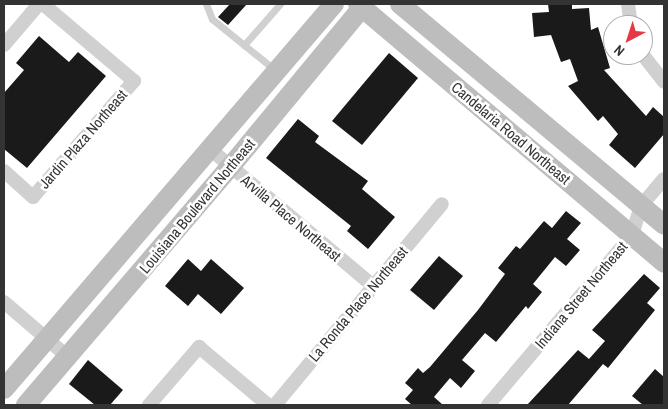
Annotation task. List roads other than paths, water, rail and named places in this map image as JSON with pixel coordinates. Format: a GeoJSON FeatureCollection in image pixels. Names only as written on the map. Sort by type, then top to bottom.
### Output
{"type":"FeatureCollection","features":[{"type":"Feature","properties":{"kind":"main road","name":"Louisiana Boulevard Northeast"},"geometry":{"type":"LineString","coordinates":[[4,389],[334,4]]}},
{"type":"Feature","properties":{"kind":"main road","name":"Candelaria Road Northeast"},"geometry":{"type":"LineString","coordinates":[[400,4],[664,225]]}},
{"type":"Feature","properties":{"kind":"main road","name":"Louisiana Boulevard Northeast"},"geometry":{"type":"LineString","coordinates":[[26,405],[231,166],[362,5]]}},
{"type":"Feature","properties":{"kind":"main road","name":"Candelaria Road Northeast"},"geometry":{"type":"LineString","coordinates":[[362,5],[664,263]]}},
{"type":"Feature","properties":{"kind":"street"},"geometry":{"type":"LineString","coordinates":[[4,45],[39,4]]}},
{"type":"Feature","properties":{"kind":"street","name":"Jardin Plaza Northeast"},"geometry":{"type":"LineString","coordinates":[[4,172],[33,196],[134,81],[43,4]]}},
{"type":"Feature","properties":{"kind":"street"},"geometry":{"type":"LineString","coordinates":[[651,65],[664,82]]}},
{"type":"Feature","properties":{"kind":"street","name":"Arvilla Place Northeast"},"geometry":{"type":"LineString","coordinates":[[210,149],[373,286]]}},
{"type":"Feature","properties":{"kind":"street","name":"Indiana Street Northeast"},"geometry":{"type":"LineString","coordinates":[[488,405],[632,235],[642,206],[664,179]]}},
{"type":"Feature","properties":{"kind":"street","name":"La Ronda Place Northeast"},"geometry":{"type":"LineString","coordinates":[[275,405],[442,204]]}},
{"type":"Feature","properties":{"kind":"street"},"geometry":{"type":"LineString","coordinates":[[4,302],[68,357]]}},
{"type":"Feature","properties":{"kind":"street"},"geometry":{"type":"LineString","coordinates":[[149,405],[199,346],[268,405]]}},
{"type":"Feature","properties":{"kind":"lane"},"geometry":{"type":"LineString","coordinates":[[206,4],[212,19],[277,72]]}},
{"type":"Feature","properties":{"kind":"lane"},"geometry":{"type":"LineString","coordinates":[[244,45],[280,4]]}}]}
